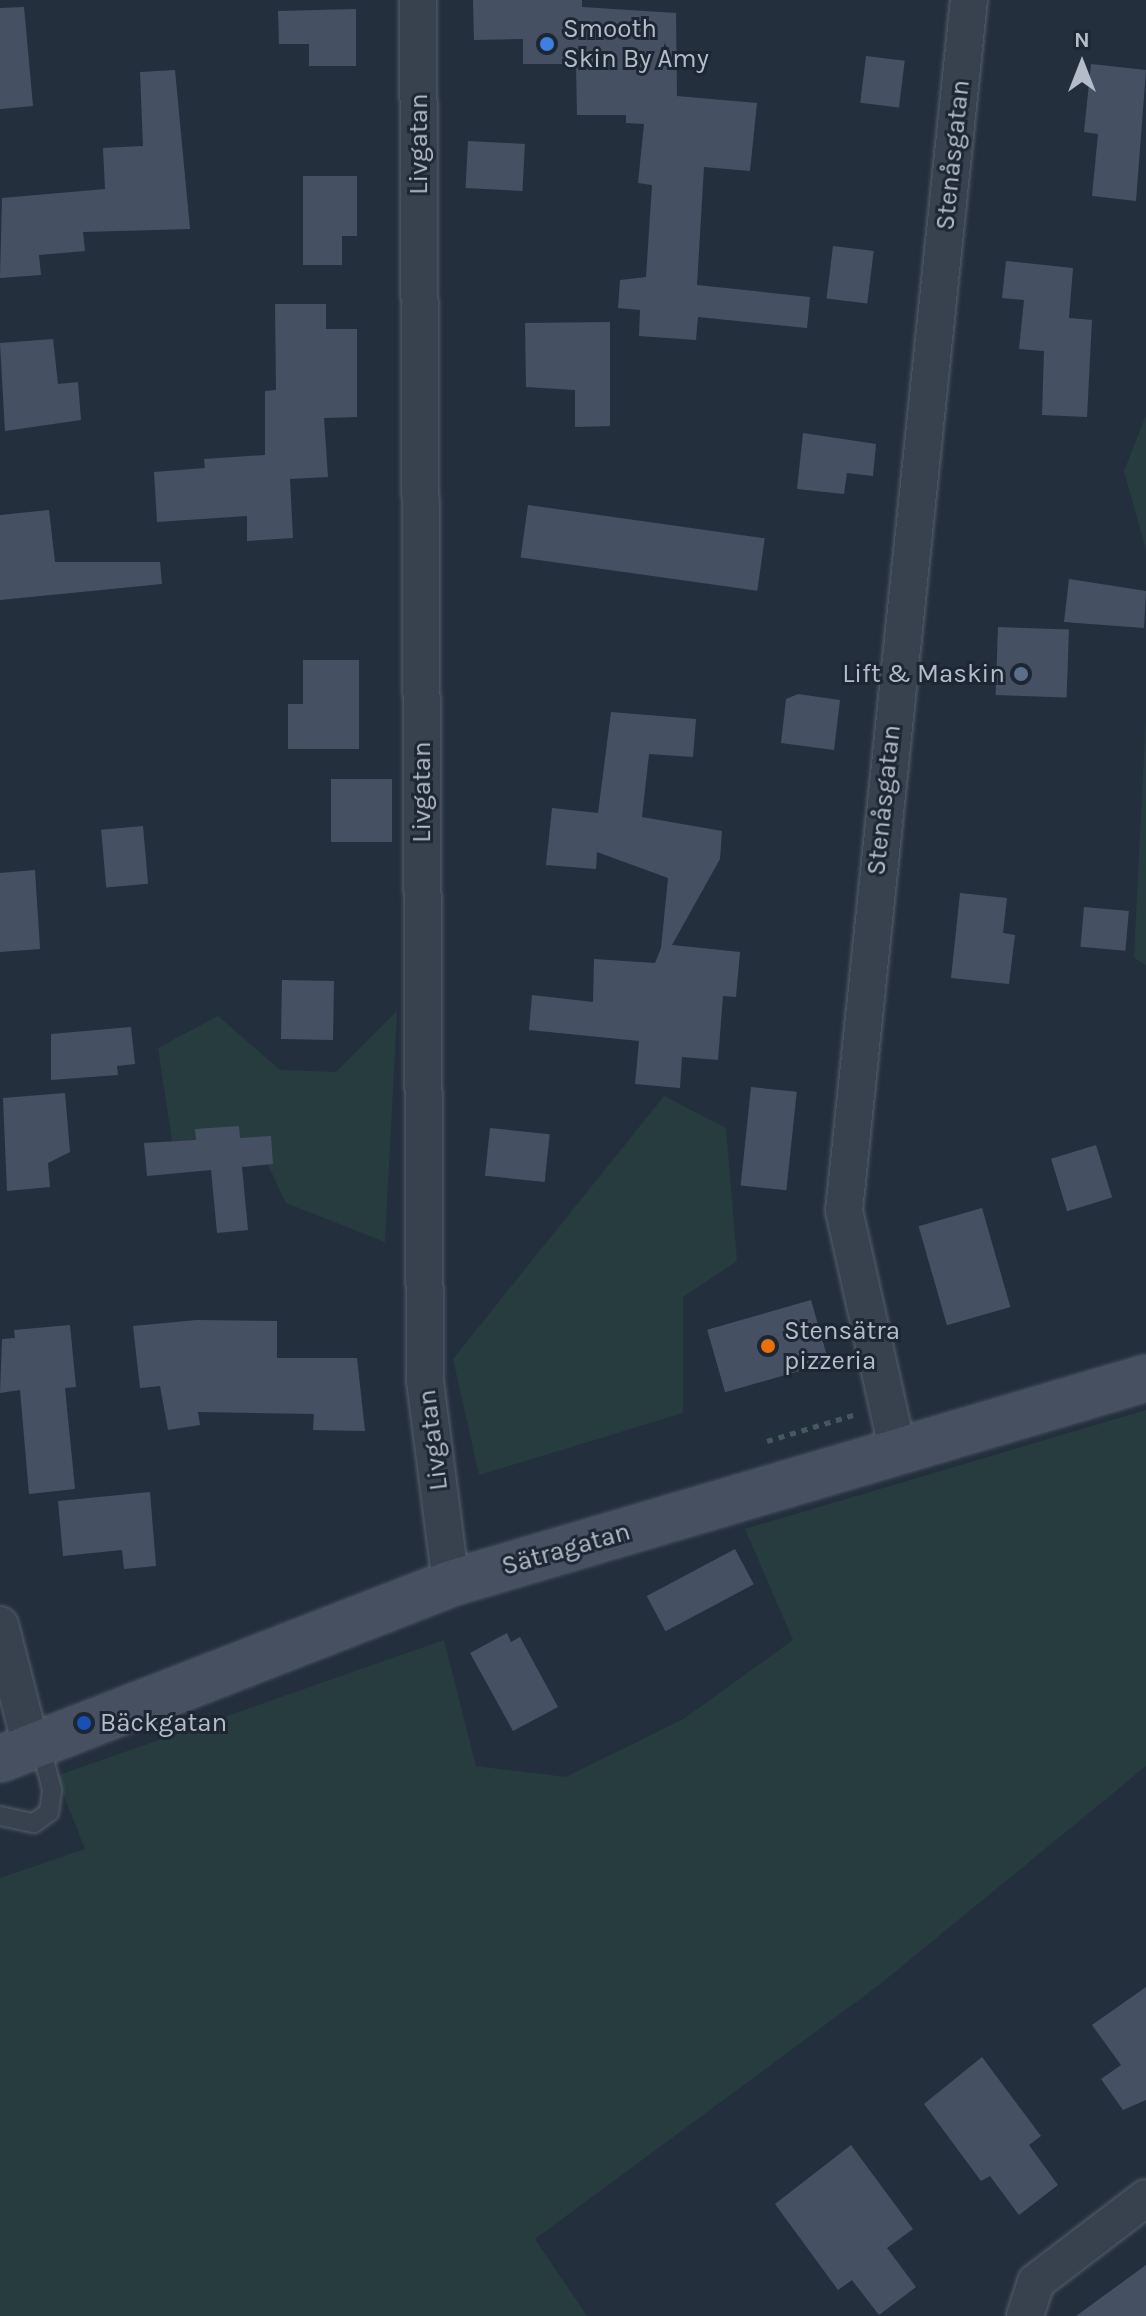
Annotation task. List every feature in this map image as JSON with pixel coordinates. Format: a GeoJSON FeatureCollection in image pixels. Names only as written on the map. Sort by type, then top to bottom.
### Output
{"type":"FeatureCollection","features":[{"type":"Feature","properties":{"kind":"street","name":"Livgatan"},"geometry":{"type":"LineString","coordinates":[[418,0],[425,1381],[451,1583]]}},
{"type":"Feature","properties":{"kind":"street","name":"Stenåsgatan"},"geometry":{"type":"LineString","coordinates":[[898,1452],[844,1211],[969,0]]}},
{"type":"Feature","properties":{"kind":"street","name":"Sätragatan"},"geometry":{"type":"LineString","coordinates":[[23,1749],[451,1583],[1146,1378]]}},
{"type":"Feature","properties":{"kind":"street"},"geometry":{"type":"LineString","coordinates":[[0,1625],[23,1749]]}},
{"type":"Feature","properties":{"kind":"street"},"geometry":{"type":"LineString","coordinates":[[1025,2316],[1036,2282],[1146,2198]]}},
{"type":"Feature","properties":{"kind":"lane"},"geometry":{"type":"LineString","coordinates":[[0,1816],[34,1823],[49,1812],[52,1790],[23,1749]]}},
{"type":"Feature","properties":{"kind":"green space"},"geometry":{"type":"Polygon","coordinates":[[[1146,415],[1146,550],[1124,471],[1146,415]]]}},
{"type":"Feature","properties":{"kind":"green space"},"geometry":{"type":"Polygon","coordinates":[[[1146,716],[1146,965],[1134,958],[1146,716]]]}},
{"type":"Feature","properties":{"kind":"green space"},"geometry":{"type":"Polygon","coordinates":[[[397,1011],[385,1242],[286,1203],[257,1142],[172,1141],[158,1048],[218,1016],[280,1070],[336,1072],[397,1011]]]}},
{"type":"Feature","properties":{"kind":"green space"},"geometry":{"type":"Polygon","coordinates":[[[664,1096],[726,1128],[737,1261],[683,1297],[683,1413],[479,1475],[453,1359],[664,1096]]]}},
{"type":"Feature","properties":{"kind":"green space"},"geometry":{"type":"Polygon","coordinates":[[[1146,1410],[1146,1766],[879,1985],[535,2239],[587,2316],[0,2316],[0,1878],[85,1849],[56,1776],[444,1640],[476,1766],[566,1777],[685,1718],[793,1640],[745,1529],[1146,1410]]]}},
{"type":"Feature","properties":{"kind":"building"},"geometry":{"type":"Polygon","coordinates":[[[473,0],[582,0],[582,7],[676,13],[677,96],[757,103],[750,171],[704,167],[697,285],[810,297],[807,328],[698,317],[696,340],[639,336],[640,310],[618,308],[620,280],[646,277],[652,185],[638,183],[644,124],[626,123],[626,115],[577,115],[576,64],[523,64],[523,39],[474,40],[473,0]]]}},
{"type":"Feature","properties":{"kind":"building"},"geometry":{"type":"Polygon","coordinates":[[[24,7],[33,106],[0,109],[0,8],[24,7]]]}},
{"type":"Feature","properties":{"kind":"building"},"geometry":{"type":"Polygon","coordinates":[[[356,9],[356,66],[309,66],[309,44],[279,44],[278,11],[356,9]]]}},
{"type":"Feature","properties":{"kind":"building"},"geometry":{"type":"Polygon","coordinates":[[[866,56],[905,61],[899,107],[860,103],[866,56]]]}},
{"type":"Feature","properties":{"kind":"building"},"geometry":{"type":"Polygon","coordinates":[[[1091,64],[1146,70],[1136,201],[1092,196],[1098,134],[1084,132],[1091,64]]]}},
{"type":"Feature","properties":{"kind":"building"},"geometry":{"type":"Polygon","coordinates":[[[175,70],[190,229],[83,232],[85,251],[39,255],[41,275],[0,278],[2,198],[105,189],[103,148],[143,146],[140,72],[175,70]]]}},
{"type":"Feature","properties":{"kind":"building"},"geometry":{"type":"Polygon","coordinates":[[[468,141],[525,144],[522,191],[466,188],[468,141]]]}},
{"type":"Feature","properties":{"kind":"building"},"geometry":{"type":"Polygon","coordinates":[[[303,176],[357,176],[357,236],[342,236],[342,265],[303,265],[303,176]]]}},
{"type":"Feature","properties":{"kind":"building"},"geometry":{"type":"Polygon","coordinates":[[[833,246],[874,251],[867,304],[827,299],[833,246]]]}},
{"type":"Feature","properties":{"kind":"building"},"geometry":{"type":"Polygon","coordinates":[[[1006,261],[1073,268],[1069,318],[1092,320],[1087,417],[1042,415],[1044,351],[1019,349],[1024,300],[1002,298],[1006,261]]]}},
{"type":"Feature","properties":{"kind":"building"},"geometry":{"type":"Polygon","coordinates":[[[275,304],[326,304],[326,329],[357,329],[357,417],[324,418],[328,477],[290,479],[293,538],[247,541],[247,516],[157,522],[154,472],[205,468],[204,459],[265,455],[265,391],[276,390],[275,304]]]}},
{"type":"Feature","properties":{"kind":"building"},"geometry":{"type":"Polygon","coordinates":[[[610,322],[610,426],[575,427],[575,390],[526,387],[525,323],[610,322]]]}},
{"type":"Feature","properties":{"kind":"building"},"geometry":{"type":"Polygon","coordinates":[[[53,339],[58,384],[78,382],[81,420],[5,431],[0,343],[53,339]]]}},
{"type":"Feature","properties":{"kind":"building"},"geometry":{"type":"Polygon","coordinates":[[[803,433],[876,444],[873,476],[847,473],[844,494],[797,489],[803,433]]]}},
{"type":"Feature","properties":{"kind":"building"},"geometry":{"type":"Polygon","coordinates":[[[528,505],[765,538],[757,591],[521,557],[528,505]]]}},
{"type":"Feature","properties":{"kind":"building"},"geometry":{"type":"Polygon","coordinates":[[[49,510],[55,562],[160,562],[162,584],[0,600],[0,515],[49,510]]]}},
{"type":"Feature","properties":{"kind":"building"},"geometry":{"type":"Polygon","coordinates":[[[1069,579],[1146,591],[1144,628],[1064,622],[1069,579]]]}},
{"type":"Feature","properties":{"kind":"building"},"geometry":{"type":"Polygon","coordinates":[[[998,627],[1069,629],[1067,697],[996,695],[998,627]]]}},
{"type":"Feature","properties":{"kind":"building"},"geometry":{"type":"Polygon","coordinates":[[[303,660],[359,660],[359,749],[288,749],[288,704],[303,704],[303,660]]]}},
{"type":"Feature","properties":{"kind":"building"},"geometry":{"type":"Polygon","coordinates":[[[798,694],[840,700],[834,750],[781,743],[786,699],[798,694]]]}},
{"type":"Feature","properties":{"kind":"building"},"geometry":{"type":"Polygon","coordinates":[[[611,712],[696,719],[693,757],[649,754],[642,817],[722,831],[720,859],[672,945],[740,952],[736,997],[723,996],[718,1060],[682,1057],[680,1088],[635,1084],[639,1041],[529,1030],[532,995],[593,1002],[594,959],[655,963],[661,948],[668,878],[597,852],[596,869],[546,865],[552,808],[598,813],[611,712]]]}},
{"type":"Feature","properties":{"kind":"building"},"geometry":{"type":"Polygon","coordinates":[[[331,779],[392,779],[392,842],[331,842],[331,779]]]}},
{"type":"Feature","properties":{"kind":"building"},"geometry":{"type":"Polygon","coordinates":[[[143,826],[148,884],[106,887],[101,830],[143,826]]]}},
{"type":"Feature","properties":{"kind":"building"},"geometry":{"type":"Polygon","coordinates":[[[35,870],[40,949],[0,952],[0,873],[35,870]]]}},
{"type":"Feature","properties":{"kind":"building"},"geometry":{"type":"Polygon","coordinates":[[[960,893],[1007,898],[1003,933],[1015,935],[1009,984],[951,978],[960,893]]]}},
{"type":"Feature","properties":{"kind":"building"},"geometry":{"type":"Polygon","coordinates":[[[1084,907],[1129,911],[1125,951],[1081,947],[1084,907]]]}},
{"type":"Feature","properties":{"kind":"building"},"geometry":{"type":"Polygon","coordinates":[[[282,980],[334,981],[333,1040],[281,1039],[282,980]]]}},
{"type":"Feature","properties":{"kind":"building"},"geometry":{"type":"Polygon","coordinates":[[[131,1027],[135,1064],[117,1066],[118,1075],[51,1080],[51,1034],[131,1027]]]}},
{"type":"Feature","properties":{"kind":"building"},"geometry":{"type":"Polygon","coordinates":[[[751,1087],[797,1092],[786,1190],[741,1185],[751,1087]]]}},
{"type":"Feature","properties":{"kind":"building"},"geometry":{"type":"Polygon","coordinates":[[[65,1093],[70,1152],[48,1163],[50,1187],[7,1191],[3,1098],[65,1093]]]}},
{"type":"Feature","properties":{"kind":"building"},"geometry":{"type":"Polygon","coordinates":[[[239,1126],[240,1138],[271,1136],[273,1164],[242,1167],[248,1230],[217,1233],[211,1170],[147,1176],[144,1143],[196,1140],[195,1129],[239,1126]]]}},
{"type":"Feature","properties":{"kind":"building"},"geometry":{"type":"Polygon","coordinates":[[[490,1128],[550,1134],[545,1182],[485,1176],[490,1128]]]}},
{"type":"Feature","properties":{"kind":"building"},"geometry":{"type":"Polygon","coordinates":[[[1096,1145],[1112,1198],[1067,1211],[1051,1159],[1096,1145]]]}},
{"type":"Feature","properties":{"kind":"building"},"geometry":{"type":"Polygon","coordinates":[[[982,1208],[1010,1307],[947,1325],[919,1226],[982,1208]]]}},
{"type":"Feature","properties":{"kind":"building","name":"Stensätra pizzeria"},"geometry":{"type":"Polygon","coordinates":[[[811,1300],[829,1362],[725,1392],[707,1330],[811,1300]]]}},
{"type":"Feature","properties":{"kind":"building"},"geometry":{"type":"Polygon","coordinates":[[[197,1320],[277,1321],[277,1358],[357,1358],[365,1431],[313,1430],[314,1414],[198,1412],[200,1425],[168,1430],[160,1386],[140,1388],[133,1326],[197,1320]]]}},
{"type":"Feature","properties":{"kind":"building"},"geometry":{"type":"Polygon","coordinates":[[[70,1325],[76,1387],[65,1388],[75,1489],[29,1494],[20,1390],[0,1393],[2,1339],[15,1338],[14,1330],[70,1325]]]}},
{"type":"Feature","properties":{"kind":"building"},"geometry":{"type":"Polygon","coordinates":[[[150,1492],[156,1566],[124,1569],[122,1550],[63,1556],[58,1501],[150,1492]]]}},
{"type":"Feature","properties":{"kind":"building"},"geometry":{"type":"Polygon","coordinates":[[[735,1549],[754,1584],[665,1631],[647,1596],[735,1549]]]}},
{"type":"Feature","properties":{"kind":"building"},"geometry":{"type":"Polygon","coordinates":[[[507,1633],[511,1642],[520,1637],[558,1707],[513,1731],[470,1653],[507,1633]]]}},
{"type":"Feature","properties":{"kind":"building"},"geometry":{"type":"Polygon","coordinates":[[[1146,1987],[1146,2100],[1123,2110],[1101,2079],[1121,2065],[1092,2025],[1146,1987]]]}},
{"type":"Feature","properties":{"kind":"building"},"geometry":{"type":"Polygon","coordinates":[[[982,2057],[1041,2136],[1029,2145],[1058,2185],[1019,2215],[990,2176],[981,2181],[924,2104],[982,2057]]]}},
{"type":"Feature","properties":{"kind":"building"},"geometry":{"type":"Polygon","coordinates":[[[851,2145],[913,2229],[887,2248],[916,2287],[879,2315],[852,2280],[838,2290],[775,2204],[851,2145]]]}},
{"type":"Feature","properties":{"kind":"building"},"geometry":{"type":"Polygon","coordinates":[[[1146,2265],[1146,2316],[1076,2316],[1146,2265]]]}},
{"type":"Feature","properties":{"kind":"place","name":"Smooth Skin By Amy"},"geometry":{"type":"Point","coordinates":[547,44]}},
{"type":"Feature","properties":{"kind":"place","name":"Lift & Maskin"},"geometry":{"type":"Point","coordinates":[1021,674]}},
{"type":"Feature","properties":{"kind":"place","name":"Stensätra pizzeria"},"geometry":{"type":"Point","coordinates":[768,1346]}},
{"type":"Feature","properties":{"kind":"place","name":"Bäckgatan"},"geometry":{"type":"Point","coordinates":[84,1723]}}]}
